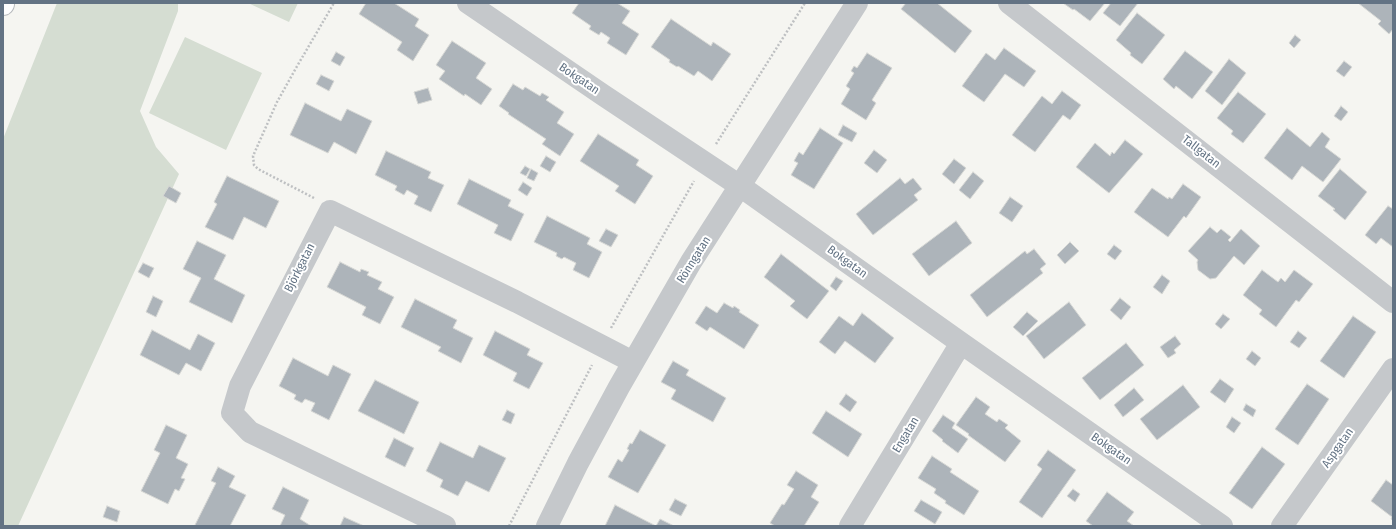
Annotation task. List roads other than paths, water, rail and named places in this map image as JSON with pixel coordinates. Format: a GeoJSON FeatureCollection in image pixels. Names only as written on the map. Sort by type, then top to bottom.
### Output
{"type":"FeatureCollection","features":[{"type":"Feature","properties":{"kind":"street","name":"Bokgatan"},"geometry":{"type":"LineString","coordinates":[[468,3],[740,186],[1222,526]]}},
{"type":"Feature","properties":{"kind":"street","name":"Rönngatan"},"geometry":{"type":"LineString","coordinates":[[547,526],[578,463],[633,362],[691,262],[857,3]]}},
{"type":"Feature","properties":{"kind":"street","name":"Tallgatan"},"geometry":{"type":"LineString","coordinates":[[1009,3],[1393,302]]}},
{"type":"Feature","properties":{"kind":"street","name":"Björkgatan"},"geometry":{"type":"LineString","coordinates":[[445,526],[250,432],[232,413],[240,386],[330,211],[517,302],[633,362]]}},
{"type":"Feature","properties":{"kind":"street","name":"Engatan"},"geometry":{"type":"LineString","coordinates":[[850,526],[961,343]]}},
{"type":"Feature","properties":{"kind":"street","name":"Aspgatan"},"geometry":{"type":"LineString","coordinates":[[1282,526],[1393,369]]}}]}
